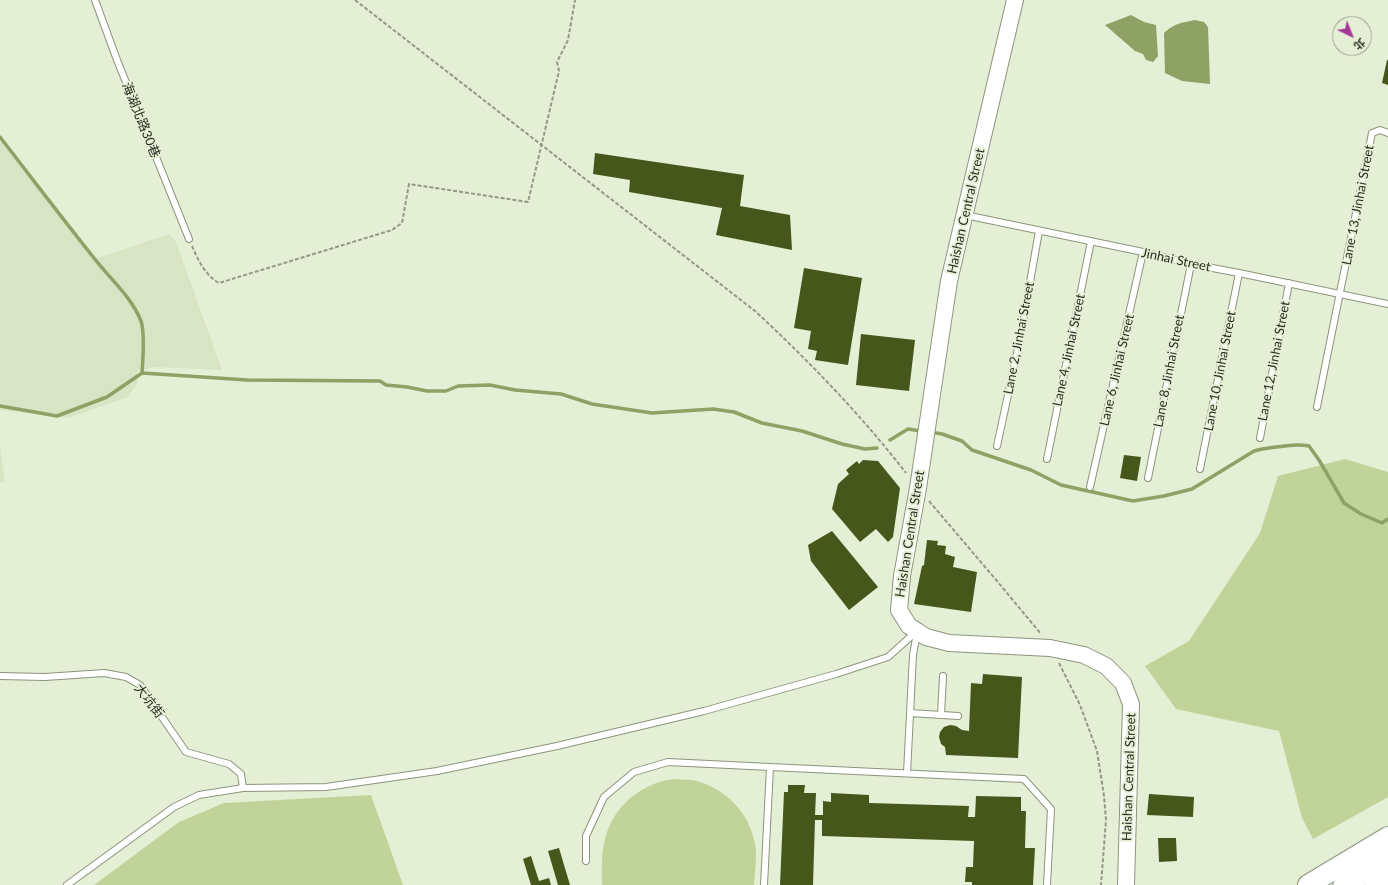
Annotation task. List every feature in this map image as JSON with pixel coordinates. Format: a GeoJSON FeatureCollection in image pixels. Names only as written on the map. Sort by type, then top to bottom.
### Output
{"type":"FeatureCollection","features":[{"type":"Feature","properties":{"kind":"highway"},"geometry":{"type":"LineString","coordinates":[[1344,885],[1388,858]]}},
{"type":"Feature","properties":{"kind":"highway"},"geometry":{"type":"LineString","coordinates":[[1376,885],[1388,878]]}},
{"type":"Feature","properties":{"kind":"main road"},"geometry":{"type":"LineString","coordinates":[[1308,885],[1388,837]]}},
{"type":"Feature","properties":{"kind":"street","name":"Haishan Central Street"},"geometry":{"type":"LineString","coordinates":[[1015,0],[949,281],[918,488],[902,576],[899,610],[909,626],[926,637],[949,643],[1050,648],[1084,655],[1106,666],[1123,683],[1131,704],[1126,885]]}},
{"type":"Feature","properties":{"kind":"lane","name":"海湖北路30巷"},"geometry":{"type":"LineString","coordinates":[[95,0],[117,60],[189,239]]}},
{"type":"Feature","properties":{"kind":"lane","name":"Lane 13, Jinhai Street"},"geometry":{"type":"LineString","coordinates":[[1340,294],[1372,133],[1380,130],[1388,133]]}},
{"type":"Feature","properties":{"kind":"lane","name":"Jinhai Street"},"geometry":{"type":"LineString","coordinates":[[965,215],[1143,252],[1191,264],[1388,304]]}},
{"type":"Feature","properties":{"kind":"lane","name":"Lane 2, Jinhai Street"},"geometry":{"type":"LineString","coordinates":[[997,446],[1020,339],[1039,231]]}},
{"type":"Feature","properties":{"kind":"lane","name":"Lane 4, Jinhai Street"},"geometry":{"type":"LineString","coordinates":[[1047,459],[1091,242]]}},
{"type":"Feature","properties":{"kind":"lane","name":"Lane 6, Jinhai Street"},"geometry":{"type":"LineString","coordinates":[[1090,487],[1143,252]]}},
{"type":"Feature","properties":{"kind":"lane","name":"Lane 8, Jinhai Street"},"geometry":{"type":"LineString","coordinates":[[1148,478],[1191,264]]}},
{"type":"Feature","properties":{"kind":"lane","name":"Lane 10, Jinhai Street"},"geometry":{"type":"LineString","coordinates":[[1200,469],[1239,273]]}},
{"type":"Feature","properties":{"kind":"lane","name":"Lane 12, Jinhai Street"},"geometry":{"type":"LineString","coordinates":[[1260,438],[1289,283]]}},
{"type":"Feature","properties":{"kind":"lane"},"geometry":{"type":"LineString","coordinates":[[1317,407],[1340,294]]}},
{"type":"Feature","properties":{"kind":"lane"},"geometry":{"type":"LineString","coordinates":[[906,774],[913,655],[917,631]]}},
{"type":"Feature","properties":{"kind":"lane"},"geometry":{"type":"LineString","coordinates":[[67,885],[174,807],[200,795],[243,788],[326,786],[437,771],[557,746],[688,715],[836,674],[888,657],[917,631]]}},
{"type":"Feature","properties":{"kind":"lane","name":"大坑街"},"geometry":{"type":"LineString","coordinates":[[0,676],[45,677],[104,673],[126,677],[140,685],[186,752],[229,764],[241,774],[243,788]]}},
{"type":"Feature","properties":{"kind":"lane"},"geometry":{"type":"LineString","coordinates":[[941,715],[944,676]]}},
{"type":"Feature","properties":{"kind":"lane"},"geometry":{"type":"LineString","coordinates":[[910,714],[958,716]]}},
{"type":"Feature","properties":{"kind":"lane"},"geometry":{"type":"LineString","coordinates":[[586,861],[586,836],[604,797],[634,772],[668,762],[1024,779],[1051,809],[1047,885]]}},
{"type":"Feature","properties":{"kind":"lane"},"geometry":{"type":"LineString","coordinates":[[764,885],[770,767]]}},
{"type":"Feature","properties":{"kind":"path"},"geometry":{"type":"LineString","coordinates":[[355,0],[755,311],[821,376],[883,444],[1040,634],[1070,682],[1097,751],[1104,796],[1106,820],[1101,885]]}},
{"type":"Feature","properties":{"kind":"path"},"geometry":{"type":"LineString","coordinates":[[189,239],[198,262],[213,279],[219,283],[392,230],[402,223],[409,184],[528,202],[560,71],[557,62],[568,40],[575,0]]}},
{"type":"Feature","properties":{"kind":"shaded area"},"geometry":{"type":"Polygon","coordinates":[[[1131,15],[1144,22],[1156,25],[1158,56],[1153,62],[1146,60],[1143,54],[1135,51],[1105,25],[1131,15]]]}},
{"type":"Feature","properties":{"kind":"shaded area"},"geometry":{"type":"Polygon","coordinates":[[[1195,20],[1204,22],[1208,27],[1210,84],[1182,81],[1165,73],[1164,33],[1175,25],[1195,20]]]}},
{"type":"Feature","properties":{"kind":"shaded area"},"geometry":{"type":"Polygon","coordinates":[[[0,137],[95,259],[169,234],[176,242],[222,370],[154,367],[137,372],[138,383],[128,397],[69,418],[0,410],[0,137]]]}},
{"type":"Feature","properties":{"kind":"shaded area"},"geometry":{"type":"Polygon","coordinates":[[[0,447],[5,482],[0,483],[0,447]]]}},
{"type":"Feature","properties":{"kind":"shaded area"},"geometry":{"type":"Polygon","coordinates":[[[1345,459],[1388,472],[1388,797],[1313,839],[1302,818],[1279,731],[1176,709],[1145,666],[1189,641],[1260,533],[1278,476],[1345,459]]]}},
{"type":"Feature","properties":{"kind":"shaded area"},"geometry":{"type":"Polygon","coordinates":[[[675,779],[694,780],[709,785],[729,798],[744,816],[750,827],[756,851],[754,885],[602,885],[604,844],[608,830],[617,813],[629,799],[645,788],[659,782],[675,779]]]}},
{"type":"Feature","properties":{"kind":"shaded area"},"geometry":{"type":"Polygon","coordinates":[[[371,795],[403,885],[94,885],[179,822],[224,803],[371,795]]]}},
{"type":"Feature","properties":{"kind":"building"},"geometry":{"type":"Polygon","coordinates":[[[1388,60],[1388,85],[1382,83],[1388,60]]]}},
{"type":"Feature","properties":{"kind":"building"},"geometry":{"type":"Polygon","coordinates":[[[595,153],[744,175],[740,206],[790,215],[792,250],[716,235],[722,208],[629,192],[630,180],[593,174],[595,153]]]}},
{"type":"Feature","properties":{"kind":"building"},"geometry":{"type":"Polygon","coordinates":[[[804,268],[862,278],[848,365],[815,360],[817,351],[808,349],[811,331],[794,328],[804,268]]]}},
{"type":"Feature","properties":{"kind":"building"},"geometry":{"type":"Polygon","coordinates":[[[861,334],[915,340],[909,391],[856,385],[861,334]]]}},
{"type":"Feature","properties":{"kind":"building"},"geometry":{"type":"Polygon","coordinates":[[[1124,455],[1141,457],[1137,481],[1120,478],[1124,455]]]}},
{"type":"Feature","properties":{"kind":"building"},"geometry":{"type":"Polygon","coordinates":[[[863,460],[878,461],[900,488],[893,537],[888,542],[876,529],[860,542],[832,509],[838,484],[849,474],[846,470],[857,461],[859,464],[863,460]]]}},
{"type":"Feature","properties":{"kind":"building"},"geometry":{"type":"Polygon","coordinates":[[[832,531],[878,587],[849,610],[811,561],[808,545],[832,531]]]}},
{"type":"Feature","properties":{"kind":"building"},"geometry":{"type":"Polygon","coordinates":[[[927,540],[938,541],[937,545],[946,546],[945,554],[955,557],[953,567],[977,572],[971,612],[914,604],[922,566],[924,565],[927,540]]]}},
{"type":"Feature","properties":{"kind":"building"},"geometry":{"type":"Polygon","coordinates":[[[983,674],[1022,677],[1018,758],[946,755],[945,747],[941,744],[939,737],[940,732],[944,727],[950,725],[969,731],[971,683],[982,684],[983,674]]]}},
{"type":"Feature","properties":{"kind":"building"},"geometry":{"type":"Polygon","coordinates":[[[788,785],[805,785],[804,793],[816,793],[815,815],[823,815],[823,801],[831,802],[831,793],[869,795],[869,803],[969,806],[968,817],[975,817],[976,796],[1021,797],[1021,811],[1026,811],[1025,848],[1035,848],[1033,885],[972,885],[972,882],[965,882],[966,867],[973,867],[974,841],[822,836],[822,820],[815,820],[813,885],[780,885],[784,792],[788,792],[788,785]]]}},
{"type":"Feature","properties":{"kind":"building"},"geometry":{"type":"Polygon","coordinates":[[[1149,794],[1194,797],[1193,817],[1147,815],[1149,794]]]}},
{"type":"Feature","properties":{"kind":"building"},"geometry":{"type":"Polygon","coordinates":[[[1158,838],[1176,838],[1177,861],[1159,862],[1158,838]]]}},
{"type":"Feature","properties":{"kind":"building"},"geometry":{"type":"Polygon","coordinates":[[[559,848],[570,885],[558,885],[548,851],[559,848]]]}},
{"type":"Feature","properties":{"kind":"building"},"geometry":{"type":"Polygon","coordinates":[[[531,856],[539,881],[549,878],[551,885],[531,885],[523,859],[531,856]]]}},
{"type":"Feature","properties":{"kind":"waterway"},"geometry":{"type":"LineString","coordinates":[[0,137],[100,266],[126,296],[137,312],[141,321],[143,332],[142,373],[247,380],[380,381],[386,385],[427,391],[446,391],[458,386],[490,385],[515,390],[561,394],[592,404],[652,413],[713,409],[734,412],[762,423],[802,431],[842,444],[865,449],[877,448]]}},
{"type":"Feature","properties":{"kind":"waterway"},"geometry":{"type":"LineString","coordinates":[[0,406],[57,416],[107,397],[142,373]]}},
{"type":"Feature","properties":{"kind":"waterway"},"geometry":{"type":"LineString","coordinates":[[890,440],[908,429],[921,431]]}},
{"type":"Feature","properties":{"kind":"waterway"},"geometry":{"type":"LineString","coordinates":[[930,432],[942,434],[962,441],[972,450],[1031,470],[1061,485],[1133,501],[1164,496],[1192,489],[1257,450],[1292,445],[1309,446],[1344,503],[1361,514],[1382,523],[1388,519]]}}]}
